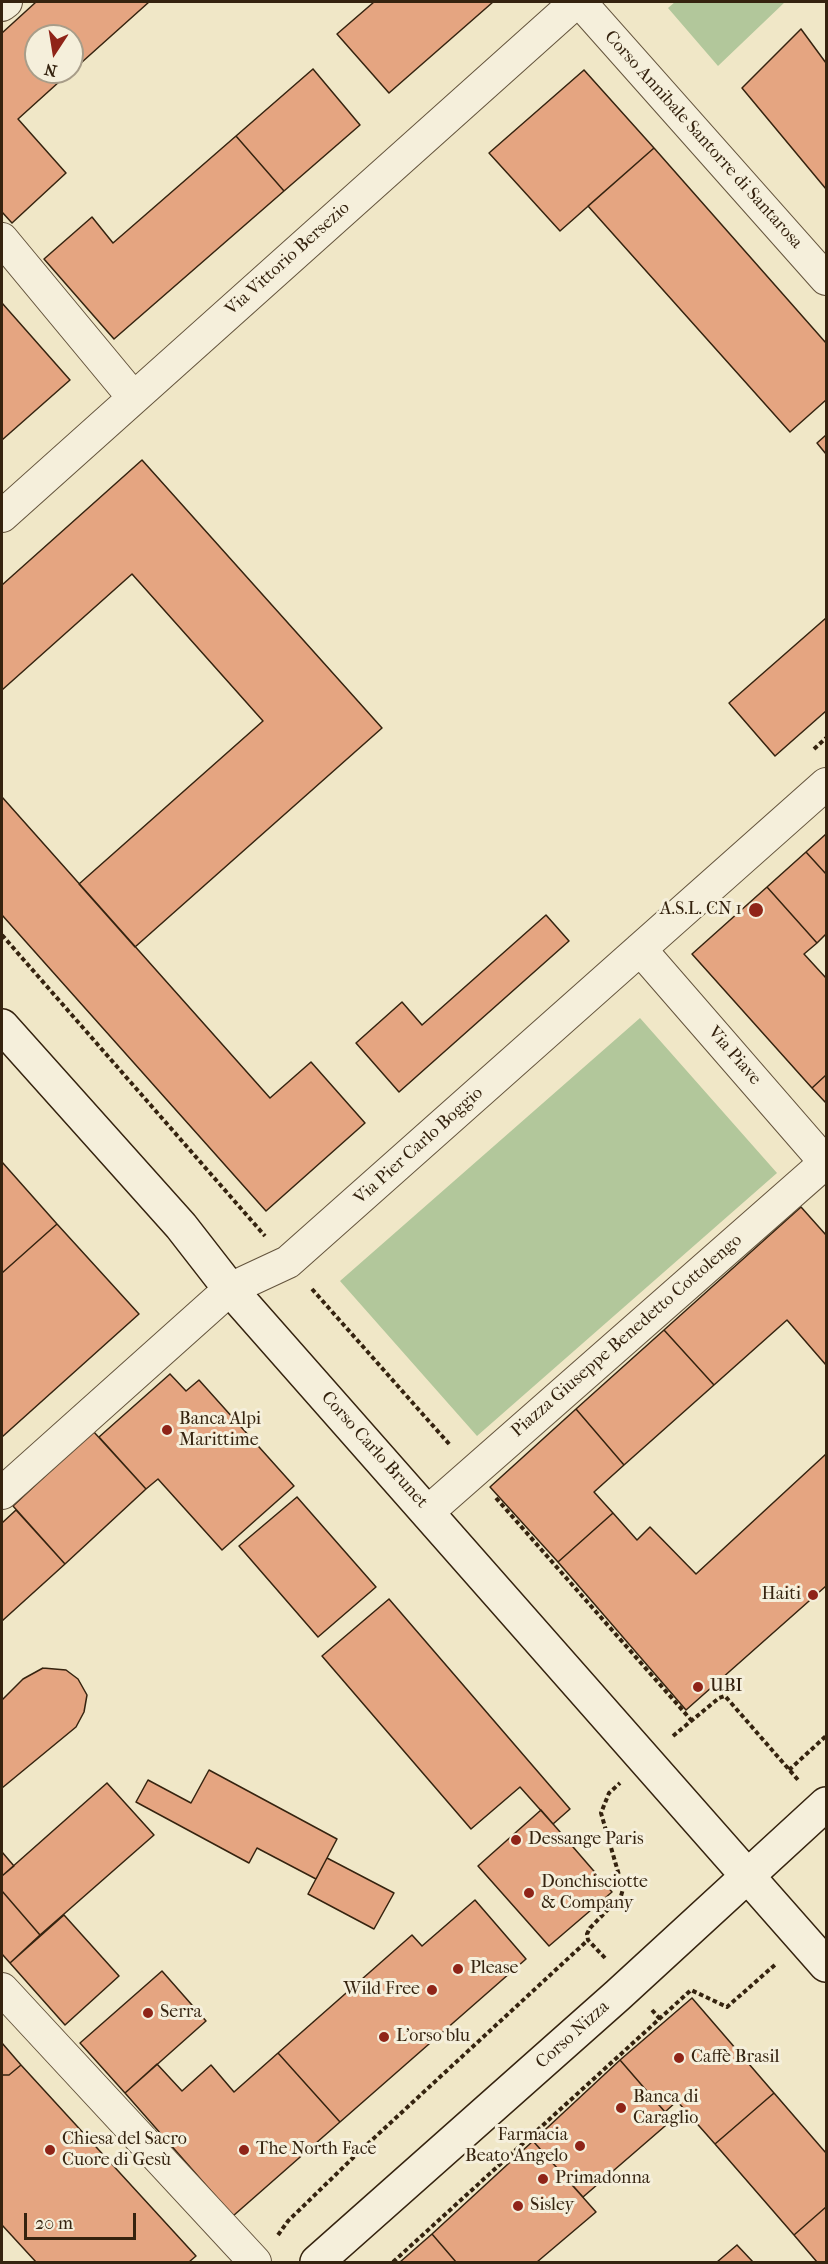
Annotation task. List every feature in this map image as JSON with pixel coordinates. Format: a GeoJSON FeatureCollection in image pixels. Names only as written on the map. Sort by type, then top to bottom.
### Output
{"type":"FeatureCollection","features":[{"type":"Feature","properties":{"kind":"street"},"geometry":{"type":"LineString","coordinates":[[2,5],[6,2]]}},
{"type":"Feature","properties":{"kind":"street","name":"Corso Annibale Santorre di Santarosa"},"geometry":{"type":"LineString","coordinates":[[578,2],[826,279]]}},
{"type":"Feature","properties":{"kind":"street","name":"Via Vittorio Bersezio"},"geometry":{"type":"LineString","coordinates":[[2,516],[578,2]]}},
{"type":"Feature","properties":{"kind":"street"},"geometry":{"type":"LineString","coordinates":[[2,239],[133,397]]}},
{"type":"Feature","properties":{"kind":"street","name":"Via Pier Carlo Boggio"},"geometry":{"type":"LineString","coordinates":[[2,1493],[230,1289],[288,1262],[826,784]]}},
{"type":"Feature","properties":{"kind":"street","name":"Via Piave"},"geometry":{"type":"LineString","coordinates":[[640,949],[826,1162]]}},
{"type":"Feature","properties":{"kind":"street","name":"Corso Carlo Brunet"},"geometry":{"type":"LineString","coordinates":[[2,1026],[181,1226],[230,1289],[429,1511],[826,1965]]}},
{"type":"Feature","properties":{"kind":"street","name":"Piazza Giuseppe Benedetto Cottolengo"},"geometry":{"type":"LineString","coordinates":[[429,1511],[826,1162]]}},
{"type":"Feature","properties":{"kind":"street","name":"Corso Nizza"},"geometry":{"type":"LineString","coordinates":[[317,2262],[618,1995],[824,1806]]}},
{"type":"Feature","properties":{"kind":"street"},"geometry":{"type":"LineString","coordinates":[[2,1989],[255,2262]]}},
{"type":"Feature","properties":{"kind":"path"},"geometry":{"type":"LineString","coordinates":[[2,935],[692,1721]]}},
{"type":"Feature","properties":{"kind":"path"},"geometry":{"type":"LineString","coordinates":[[276,2238],[288,2221],[360,2151],[588,1940],[590,1928],[621,1896],[623,1889],[601,1813],[609,1793],[719,1698],[725,1696],[789,1770],[824,1806]]}},
{"type":"Feature","properties":{"kind":"path"},"geometry":{"type":"LineString","coordinates":[[789,1770],[826,1736]]}},
{"type":"Feature","properties":{"kind":"path"},"geometry":{"type":"LineString","coordinates":[[393,2262],[691,1990],[727,2007]]}},
{"type":"Feature","properties":{"kind":"green space"},"geometry":{"type":"Polygon","coordinates":[[[675,2],[785,2],[718,66],[668,8],[675,2]]]}},
{"type":"Feature","properties":{"kind":"green space"},"geometry":{"type":"Polygon","coordinates":[[[640,1018],[777,1173],[477,1436],[340,1281],[640,1018]]]}},
{"type":"Feature","properties":{"kind":"building"},"geometry":{"type":"Polygon","coordinates":[[[36,2],[149,2],[84,60],[84,24],[24,24],[24,84],[57,84],[18,119],[66,173],[12,223],[2,212],[2,33],[36,2]]]}},
{"type":"Feature","properties":{"kind":"building"},"geometry":{"type":"Polygon","coordinates":[[[374,2],[493,2],[389,93],[337,34],[374,2]]]}},
{"type":"Feature","properties":{"kind":"building"},"geometry":{"type":"Polygon","coordinates":[[[801,29],[826,63],[826,189],[742,88],[801,29]]]}},
{"type":"Feature","properties":{"kind":"building"},"geometry":{"type":"Polygon","coordinates":[[[313,69],[360,125],[284,191],[236,136],[313,69]]]}},
{"type":"Feature","properties":{"kind":"building"},"geometry":{"type":"Polygon","coordinates":[[[584,70],[654,148],[560,231],[489,153],[584,70]]]}},
{"type":"Feature","properties":{"kind":"building"},"geometry":{"type":"Polygon","coordinates":[[[236,136],[284,191],[114,339],[44,259],[92,217],[113,243],[236,136]]]}},
{"type":"Feature","properties":{"kind":"building"},"geometry":{"type":"Polygon","coordinates":[[[654,148],[826,343],[826,400],[790,432],[588,206],[654,148]]]}},
{"type":"Feature","properties":{"kind":"building"},"geometry":{"type":"Polygon","coordinates":[[[2,303],[70,380],[2,440],[2,303]]]}},
{"type":"Feature","properties":{"kind":"building"},"geometry":{"type":"Polygon","coordinates":[[[826,435],[826,454],[817,443],[826,435]]]}},
{"type":"Feature","properties":{"kind":"building"},"geometry":{"type":"Polygon","coordinates":[[[142,460],[382,728],[135,947],[79,884],[263,721],[132,574],[2,690],[2,585],[142,460]]]}},
{"type":"Feature","properties":{"kind":"building"},"geometry":{"type":"Polygon","coordinates":[[[826,618],[826,711],[775,756],[729,703],[826,618]]]}},
{"type":"Feature","properties":{"kind":"building"},"geometry":{"type":"Polygon","coordinates":[[[2,797],[270,1098],[311,1062],[365,1123],[266,1211],[2,915],[2,797]]]}},
{"type":"Feature","properties":{"kind":"building"},"geometry":{"type":"Polygon","coordinates":[[[826,834],[826,874],[806,852],[826,834]]]}},
{"type":"Feature","properties":{"kind":"building"},"geometry":{"type":"Polygon","coordinates":[[[806,852],[826,874],[826,934],[817,943],[767,887],[806,852]]]}},
{"type":"Feature","properties":{"kind":"building"},"geometry":{"type":"Polygon","coordinates":[[[767,887],[817,943],[804,954],[826,978],[826,1075],[812,1088],[692,954],[767,887]]]}},
{"type":"Feature","properties":{"kind":"building"},"geometry":{"type":"Polygon","coordinates":[[[546,915],[569,941],[399,1092],[356,1043],[402,1002],[422,1025],[546,915]]]}},
{"type":"Feature","properties":{"kind":"building"},"geometry":{"type":"Polygon","coordinates":[[[826,1075],[826,1103],[812,1088],[826,1075]]]}},
{"type":"Feature","properties":{"kind":"building"},"geometry":{"type":"Polygon","coordinates":[[[2,1162],[57,1224],[2,1273],[2,1162]]]}},
{"type":"Feature","properties":{"kind":"building"},"geometry":{"type":"Polygon","coordinates":[[[801,1207],[826,1235],[826,1365],[787,1320],[714,1385],[664,1330],[801,1207]]]}},
{"type":"Feature","properties":{"kind":"building"},"geometry":{"type":"Polygon","coordinates":[[[57,1224],[139,1314],[2,1437],[2,1273],[57,1224]]]}},
{"type":"Feature","properties":{"kind":"building"},"geometry":{"type":"Polygon","coordinates":[[[664,1330],[714,1385],[624,1465],[576,1409],[664,1330]]]}},
{"type":"Feature","properties":{"kind":"building"},"geometry":{"type":"Polygon","coordinates":[[[170,1374],[186,1391],[199,1380],[294,1486],[222,1550],[158,1479],[146,1489],[99,1437],[170,1374]]]}},
{"type":"Feature","properties":{"kind":"building"},"geometry":{"type":"Polygon","coordinates":[[[576,1409],[624,1465],[594,1492],[613,1513],[558,1562],[490,1487],[576,1409]]]}},
{"type":"Feature","properties":{"kind":"building"},"geometry":{"type":"Polygon","coordinates":[[[93,1431],[146,1489],[65,1564],[13,1506],[93,1431]]]}},
{"type":"Feature","properties":{"kind":"building"},"geometry":{"type":"Polygon","coordinates":[[[826,1454],[826,1586],[686,1710],[558,1562],[613,1513],[637,1540],[650,1527],[696,1574],[826,1454]]]}},
{"type":"Feature","properties":{"kind":"building"},"geometry":{"type":"Polygon","coordinates":[[[297,1497],[376,1587],[318,1637],[239,1546],[297,1497]]]}},
{"type":"Feature","properties":{"kind":"building"},"geometry":{"type":"Polygon","coordinates":[[[16,1510],[65,1564],[2,1621],[2,1523],[16,1510]]]}},
{"type":"Feature","properties":{"kind":"building"},"geometry":{"type":"Polygon","coordinates":[[[389,1599],[570,1809],[553,1824],[520,1787],[471,1829],[322,1656],[389,1599]]]}},
{"type":"Feature","properties":{"kind":"building"},"geometry":{"type":"Polygon","coordinates":[[[43,1668],[66,1670],[78,1679],[87,1695],[84,1712],[76,1727],[2,1788],[2,1700],[23,1679],[43,1668]]]}},
{"type":"Feature","properties":{"kind":"building"},"geometry":{"type":"Polygon","coordinates":[[[209,1770],[337,1839],[316,1879],[257,1848],[249,1863],[136,1802],[148,1780],[191,1803],[209,1770]]]}},
{"type":"Feature","properties":{"kind":"building"},"geometry":{"type":"Polygon","coordinates":[[[107,1783],[154,1835],[40,1935],[2,1891],[2,1876],[107,1783]]]}},
{"type":"Feature","properties":{"kind":"building"},"geometry":{"type":"Polygon","coordinates":[[[541,1810],[612,1892],[549,1946],[478,1866],[541,1810]]]}},
{"type":"Feature","properties":{"kind":"building"},"geometry":{"type":"Polygon","coordinates":[[[2,1852],[14,1866],[2,1876],[2,1852]]]}},
{"type":"Feature","properties":{"kind":"building"},"geometry":{"type":"Polygon","coordinates":[[[327,1858],[394,1893],[374,1929],[308,1894],[327,1858]]]}},
{"type":"Feature","properties":{"kind":"building"},"geometry":{"type":"Polygon","coordinates":[[[2,1891],[40,1935],[10,1963],[2,1954],[2,1891]]]}},
{"type":"Feature","properties":{"kind":"building"},"geometry":{"type":"Polygon","coordinates":[[[475,1900],[526,1959],[340,2122],[278,2053],[412,1935],[422,1946],[475,1900]]]}},
{"type":"Feature","properties":{"kind":"building"},"geometry":{"type":"Polygon","coordinates":[[[64,1915],[119,1976],[65,2025],[10,1963],[64,1915]]]}},
{"type":"Feature","properties":{"kind":"building"},"geometry":{"type":"Polygon","coordinates":[[[162,1971],[206,2021],[125,2093],[80,2043],[162,1971]]]}},
{"type":"Feature","properties":{"kind":"building"},"geometry":{"type":"Polygon","coordinates":[[[692,1998],[774,2093],[715,2144],[677,2101],[665,2112],[620,2060],[692,1998]]]}},
{"type":"Feature","properties":{"kind":"building"},"geometry":{"type":"Polygon","coordinates":[[[2,2043],[21,2065],[9,2075],[2,2075],[2,2043]]]}},
{"type":"Feature","properties":{"kind":"building"},"geometry":{"type":"Polygon","coordinates":[[[278,2053],[340,2122],[233,2216],[125,2093],[157,2064],[182,2091],[211,2065],[234,2092],[278,2053]]]}},
{"type":"Feature","properties":{"kind":"building"},"geometry":{"type":"Polygon","coordinates":[[[620,2060],[672,2120],[583,2197],[533,2141],[620,2060]]]}},
{"type":"Feature","properties":{"kind":"building","name":"Chiesa del Sacro Cuore di Gesù"},"geometry":{"type":"Polygon","coordinates":[[[21,2065],[196,2256],[189,2262],[36,2262],[2,2225],[2,2075],[9,2075],[21,2065]]]}},
{"type":"Feature","properties":{"kind":"building"},"geometry":{"type":"Polygon","coordinates":[[[774,2093],[826,2153],[826,2207],[794,2235],[715,2144],[774,2093]]]}},
{"type":"Feature","properties":{"kind":"building"},"geometry":{"type":"Polygon","coordinates":[[[533,2141],[596,2212],[537,2262],[456,2262],[432,2234],[533,2141]]]}},
{"type":"Feature","properties":{"kind":"building"},"geometry":{"type":"Polygon","coordinates":[[[826,2207],[826,2262],[817,2262],[794,2235],[826,2207]]]}},
{"type":"Feature","properties":{"kind":"building"},"geometry":{"type":"Polygon","coordinates":[[[432,2234],[456,2262],[400,2262],[432,2234]]]}},
{"type":"Feature","properties":{"kind":"building"},"geometry":{"type":"Polygon","coordinates":[[[737,2245],[753,2262],[717,2262],[737,2245]]]}},
{"type":"Feature","properties":{"kind":"place","name":"A.S.L. CN 1"},"geometry":{"type":"Point","coordinates":[756,910]}},
{"type":"Feature","properties":{"kind":"place","name":"Banca Alpi Marittime"},"geometry":{"type":"Point","coordinates":[167,1430]}},
{"type":"Feature","properties":{"kind":"place","name":"Haiti"},"geometry":{"type":"Point","coordinates":[813,1595]}},
{"type":"Feature","properties":{"kind":"place","name":"UBI"},"geometry":{"type":"Point","coordinates":[698,1687]}},
{"type":"Feature","properties":{"kind":"place","name":"Dessange Paris"},"geometry":{"type":"Point","coordinates":[516,1840]}},
{"type":"Feature","properties":{"kind":"place","name":"Donchisciotte & Company"},"geometry":{"type":"Point","coordinates":[529,1893]}},
{"type":"Feature","properties":{"kind":"place","name":"Please"},"geometry":{"type":"Point","coordinates":[458,1969]}},
{"type":"Feature","properties":{"kind":"place","name":"Wild Free"},"geometry":{"type":"Point","coordinates":[432,1990]}},
{"type":"Feature","properties":{"kind":"place","name":"Serra"},"geometry":{"type":"Point","coordinates":[148,2013]}},
{"type":"Feature","properties":{"kind":"place","name":"L'orso blu"},"geometry":{"type":"Point","coordinates":[384,2037]}},
{"type":"Feature","properties":{"kind":"place","name":"Caffè Brasil"},"geometry":{"type":"Point","coordinates":[679,2058]}},
{"type":"Feature","properties":{"kind":"place","name":"Banca di Caraglio"},"geometry":{"type":"Point","coordinates":[621,2108]}},
{"type":"Feature","properties":{"kind":"place","name":"Farmacia Beato Angelo"},"geometry":{"type":"Point","coordinates":[580,2146]}},
{"type":"Feature","properties":{"kind":"place","name":"Chiesa del Sacro Cuore di Gesù"},"geometry":{"type":"Point","coordinates":[50,2150]}},
{"type":"Feature","properties":{"kind":"place","name":"The North Face"},"geometry":{"type":"Point","coordinates":[244,2150]}},
{"type":"Feature","properties":{"kind":"place","name":"Primadonna"},"geometry":{"type":"Point","coordinates":[543,2179]}},
{"type":"Feature","properties":{"kind":"place","name":"Sisley"},"geometry":{"type":"Point","coordinates":[518,2206]}}]}
